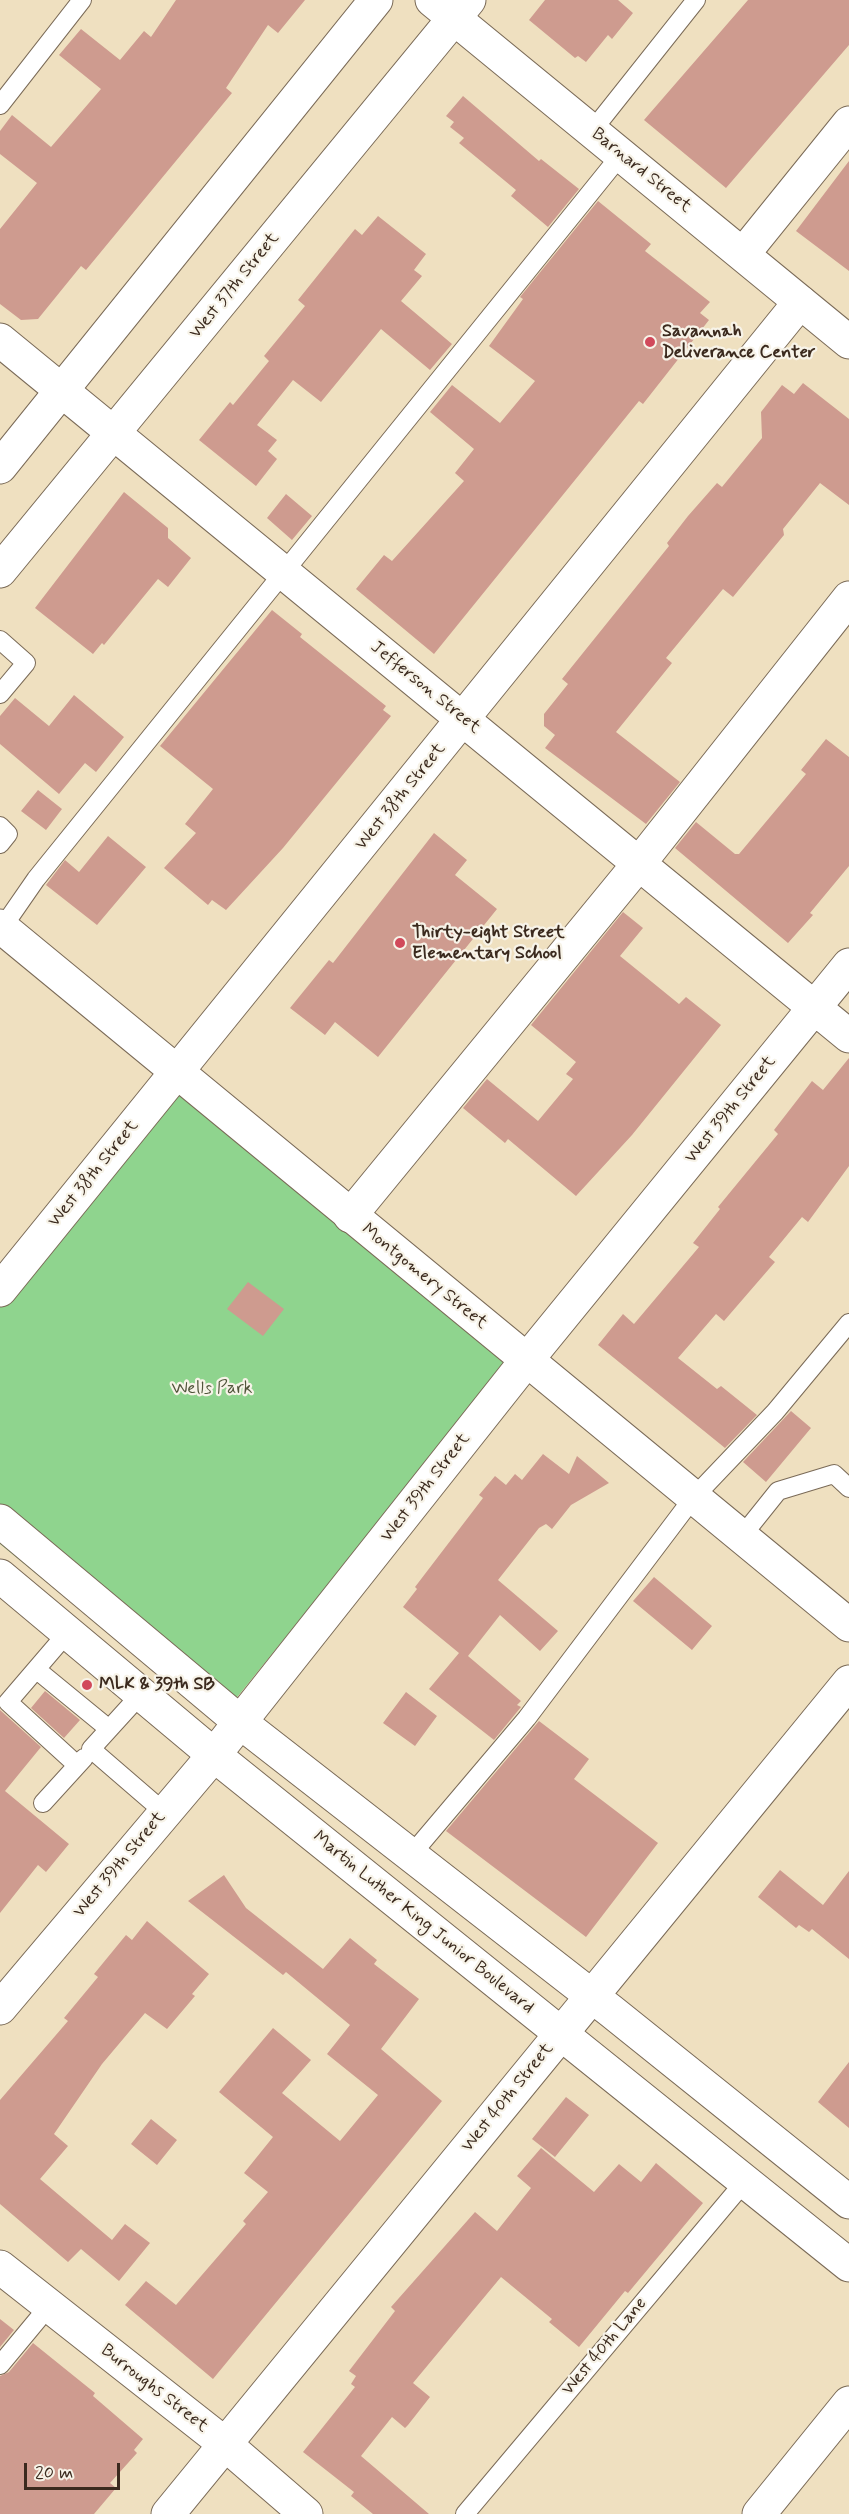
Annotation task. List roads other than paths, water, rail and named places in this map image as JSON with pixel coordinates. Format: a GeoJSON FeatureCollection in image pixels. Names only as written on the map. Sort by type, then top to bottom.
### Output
{"type":"FeatureCollection","features":[{"type":"Feature","properties":{"kind":"street"},"geometry":{"type":"LineString","coordinates":[[0,467],[376,0]]}},
{"type":"Feature","properties":{"kind":"street","name":"Barnard Street"},"geometry":{"type":"LineString","coordinates":[[452,6],[620,156],[744,253],[849,342]]}},
{"type":"Feature","properties":{"kind":"street","name":"West 37th Street"},"geometry":{"type":"LineString","coordinates":[[0,571],[114,434],[452,6]]}},
{"type":"Feature","properties":{"kind":"street"},"geometry":{"type":"LineString","coordinates":[[744,253],[849,123]]}},
{"type":"Feature","properties":{"kind":"street","name":"West 38th Street"},"geometry":{"type":"LineString","coordinates":[[0,1290],[175,1072],[464,720],[800,302]]}},
{"type":"Feature","properties":{"kind":"street","name":"Jefferson Street"},"geometry":{"type":"LineString","coordinates":[[0,340],[849,1036]]}},
{"type":"Feature","properties":{"kind":"street"},"geometry":{"type":"LineString","coordinates":[[350,1216],[639,863],[849,598]]}},
{"type":"Feature","properties":{"kind":"street","name":"Montgomery Street"},"geometry":{"type":"LineString","coordinates":[[1,928],[849,1625]]}},
{"type":"Feature","properties":{"kind":"street","name":"West 39th Street"},"geometry":{"type":"LineString","coordinates":[[0,2008],[214,1755],[526,1361],[849,965]]}},
{"type":"Feature","properties":{"kind":"street"},"geometry":{"type":"LineString","coordinates":[[0,1521],[240,1722],[591,1995],[849,2202]]}},
{"type":"Feature","properties":{"kind":"street","name":"Martin Luther King Junior Boulevard"},"geometry":{"type":"LineString","coordinates":[[0,1576],[214,1755],[849,2265]]}},
{"type":"Feature","properties":{"kind":"street","name":"West 40th Street"},"geometry":{"type":"LineString","coordinates":[[168,2514],[849,1682]]}},
{"type":"Feature","properties":{"kind":"street","name":"Burroughs Street"},"geometry":{"type":"LineString","coordinates":[[0,2266],[225,2444],[306,2514]]}},
{"type":"Feature","properties":{"kind":"street"},"geometry":{"type":"LineString","coordinates":[[759,2514],[849,2403]]}},
{"type":"Feature","properties":{"kind":"lane"},"geometry":{"type":"LineString","coordinates":[[0,105],[82,0]]}},
{"type":"Feature","properties":{"kind":"lane"},"geometry":{"type":"LineString","coordinates":[[592,130],[696,0]]}},
{"type":"Feature","properties":{"kind":"lane"},"geometry":{"type":"LineString","coordinates":[[1,928],[36,879],[620,156]]}},
{"type":"Feature","properties":{"kind":"lane"},"geometry":{"type":"LineString","coordinates":[[0,640],[26,663],[0,694]]}},
{"type":"Feature","properties":{"kind":"lane"},"geometry":{"type":"LineString","coordinates":[[0,825],[8,834],[0,844]]}},
{"type":"Feature","properties":{"kind":"lane"},"geometry":{"type":"LineString","coordinates":[[411,1855],[527,1718],[693,1498],[775,1412],[849,1323]]}},
{"type":"Feature","properties":{"kind":"lane"},"geometry":{"type":"LineString","coordinates":[[742,1536],[778,1491],[834,1474],[849,1488]]}},
{"type":"Feature","properties":{"kind":"lane"},"geometry":{"type":"LineString","coordinates":[[68,1632],[8,1702],[77,1765]]}},
{"type":"Feature","properties":{"kind":"lane"},"geometry":{"type":"LineString","coordinates":[[36,1670],[109,1730]]}},
{"type":"Feature","properties":{"kind":"lane"},"geometry":{"type":"LineString","coordinates":[[43,1803],[141,1694]]}},
{"type":"Feature","properties":{"kind":"lane"},"geometry":{"type":"LineString","coordinates":[[91,1749],[164,1812]]}},
{"type":"Feature","properties":{"kind":"lane","name":"West 40th Lane"},"geometry":{"type":"LineString","coordinates":[[465,2514],[746,2180]]}},
{"type":"Feature","properties":{"kind":"lane"},"geometry":{"type":"LineString","coordinates":[[0,2365],[49,2306]]}},
{"type":"Feature","properties":{"kind":"place","name":"Savannah Deliverance Center"},"geometry":{"type":"Point","coordinates":[650,342]}},
{"type":"Feature","properties":{"kind":"place","name":"Thirty-eight Street Elementary School"},"geometry":{"type":"Point","coordinates":[400,943]}},
{"type":"Feature","properties":{"kind":"place","name":"MLK & 39th SB"},"geometry":{"type":"Point","coordinates":[87,1685]}},
{"type":"Feature","properties":{"kind":"park label","name":"Wells Park"},"geometry":{"type":"Point","coordinates":[212,1389]}}]}
